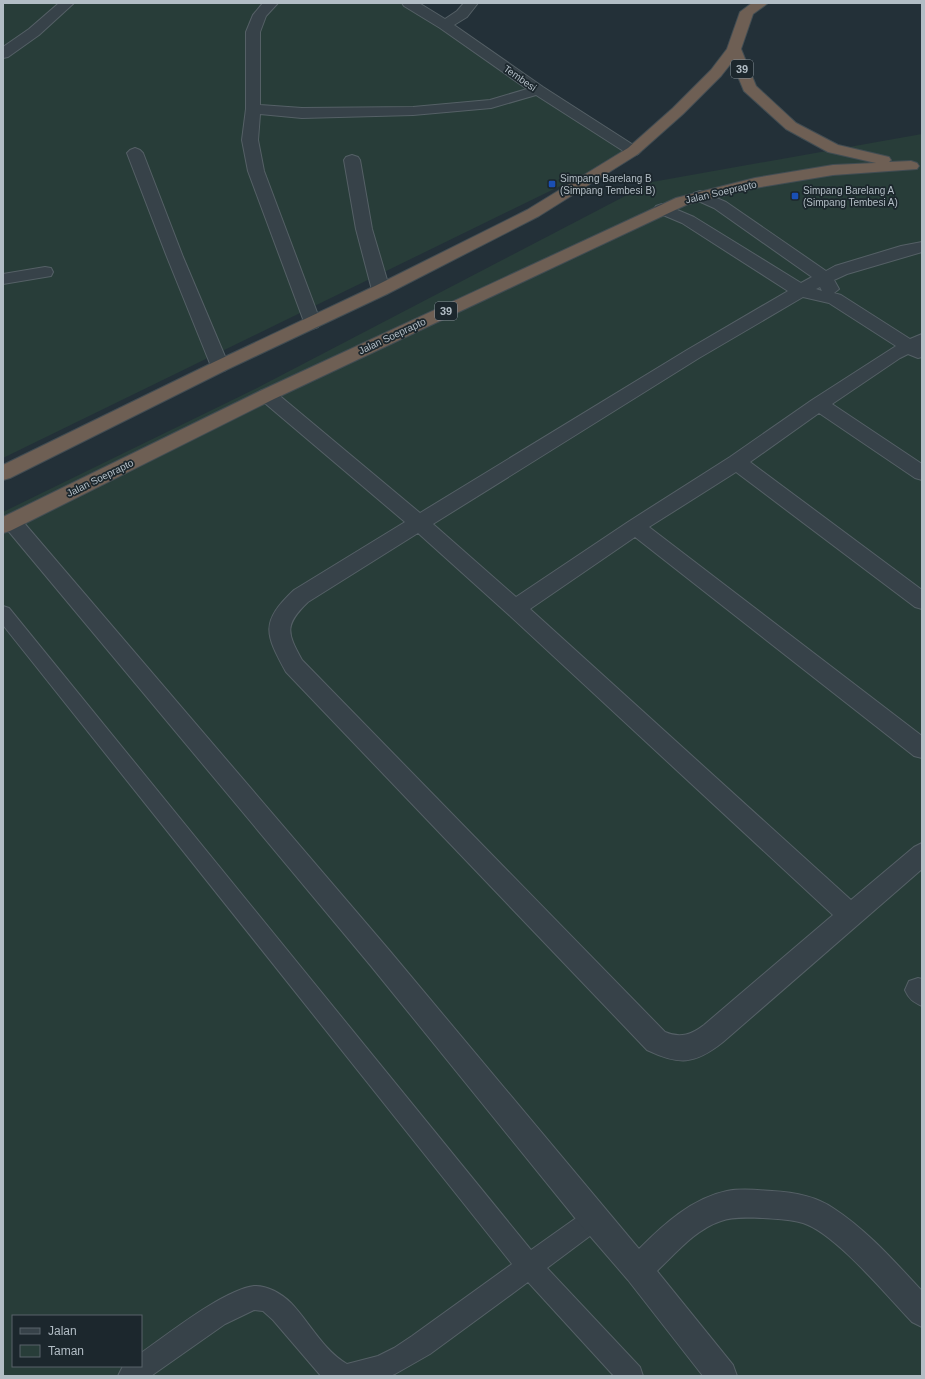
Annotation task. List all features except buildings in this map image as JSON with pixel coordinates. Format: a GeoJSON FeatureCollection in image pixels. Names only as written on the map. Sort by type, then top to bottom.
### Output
{"type":"FeatureCollection","features":[{"type":"Feature","properties":{"kind":"highway","name":"39"},"geometry":{"type":"LineString","coordinates":[[3,473],[220,366],[381,290],[533,213],[633,151],[678,111],[716,73],[734,49],[747,12],[760,3]]}},
{"type":"Feature","properties":{"kind":"highway","name":"Jalan Soeprapto"},"geometry":{"type":"LineString","coordinates":[[734,49],[749,88],[791,126],[833,149],[917,166]]}},
{"type":"Feature","properties":{"kind":"highway","name":"Jalan Soeprapto"},"geometry":{"type":"LineString","coordinates":[[7,524],[267,395],[662,209],[700,196],[755,184],[833,170],[917,166]]}},
{"type":"Feature","properties":{"kind":"street"},"geometry":{"type":"LineString","coordinates":[[3,54],[34,32],[67,3]]}},
{"type":"Feature","properties":{"kind":"street"},"geometry":{"type":"LineString","coordinates":[[271,3],[260,15],[253,32],[253,109],[250,140],[256,171],[312,323]]}},
{"type":"Feature","properties":{"kind":"street","name":"Tembesi"},"geometry":{"type":"LineString","coordinates":[[409,3],[445,25],[538,90],[633,151]]}},
{"type":"Feature","properties":{"kind":"street"},"geometry":{"type":"LineString","coordinates":[[445,25],[462,14],[471,3]]}},
{"type":"Feature","properties":{"kind":"street"},"geometry":{"type":"LineString","coordinates":[[253,109],[302,113],[413,111],[491,104],[538,90]]}},
{"type":"Feature","properties":{"kind":"street"},"geometry":{"type":"LineString","coordinates":[[135,153],[175,257],[220,366]]}},
{"type":"Feature","properties":{"kind":"street"},"geometry":{"type":"LineString","coordinates":[[352,160],[364,229],[381,290]]}},
{"type":"Feature","properties":{"kind":"street"},"geometry":{"type":"LineString","coordinates":[[700,196],[720,205],[825,278],[835,299]]}},
{"type":"Feature","properties":{"kind":"street"},"geometry":{"type":"LineString","coordinates":[[515,608],[634,527],[737,462],[819,404],[917,347],[835,299],[801,291],[688,220],[662,209]]}},
{"type":"Feature","properties":{"kind":"street"},"geometry":{"type":"LineString","coordinates":[[922,247],[907,250],[842,270],[801,291],[693,354],[301,596],[285,613],[280,624],[282,646],[294,666],[656,1042],[664,1046],[674,1049],[683,1049],[696,1046],[708,1039],[730,1018],[922,854]]}},
{"type":"Feature","properties":{"kind":"street"},"geometry":{"type":"LineString","coordinates":[[3,279],[45,272]]}},
{"type":"Feature","properties":{"kind":"street"},"geometry":{"type":"LineString","coordinates":[[267,395],[419,523],[515,608],[850,915]]}},
{"type":"Feature","properties":{"kind":"street"},"geometry":{"type":"LineString","coordinates":[[819,404],[922,473]]}},
{"type":"Feature","properties":{"kind":"street"},"geometry":{"type":"LineString","coordinates":[[737,462],[922,601]]}},
{"type":"Feature","properties":{"kind":"street"},"geometry":{"type":"LineString","coordinates":[[7,524],[370,946],[594,1219],[638,1270],[722,1376]]}},
{"type":"Feature","properties":{"kind":"street"},"geometry":{"type":"LineString","coordinates":[[634,527],[922,749]]}},
{"type":"Feature","properties":{"kind":"street"},"geometry":{"type":"LineString","coordinates":[[638,1270],[675,1234],[695,1220],[717,1208],[733,1203],[782,1205],[806,1210],[826,1219],[858,1247],[922,1312]]}},
{"type":"Feature","properties":{"kind":"lane"},"geometry":{"type":"LineString","coordinates":[[3,613],[530,1266],[631,1376]]}},
{"type":"Feature","properties":{"kind":"lane"},"geometry":{"type":"LineString","coordinates":[[130,1376],[216,1315],[241,1302],[254,1298],[268,1300],[282,1311],[328,1366],[346,1376],[370,1373],[394,1363],[421,1345],[594,1219]]}},
{"type":"Feature","properties":{"kind":"green space"},"geometry":{"type":"Polygon","coordinates":[[[3,3],[405,3],[531,92],[628,153],[3,458],[3,3]]]}},
{"type":"Feature","properties":{"kind":"green space"},"geometry":{"type":"Polygon","coordinates":[[[922,134],[922,1376],[3,1376],[3,512],[257,388],[652,182],[922,134]]]}},
{"type":"Feature","properties":{"kind":"place","name":"Simpang Barelang B (Simpang Tembesi B)"},"geometry":{"type":"Point","coordinates":[552,184]}},
{"type":"Feature","properties":{"kind":"place","name":"Simpang Barelang A (Simpang Tembesi A)"},"geometry":{"type":"Point","coordinates":[795,196]}}]}
